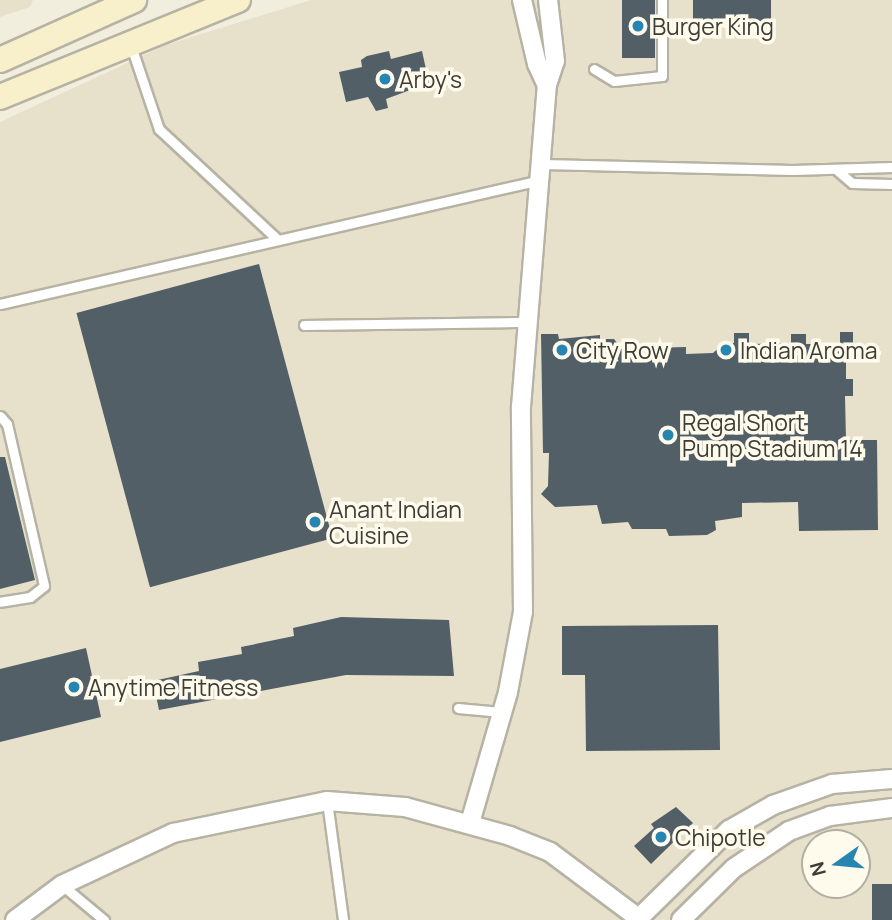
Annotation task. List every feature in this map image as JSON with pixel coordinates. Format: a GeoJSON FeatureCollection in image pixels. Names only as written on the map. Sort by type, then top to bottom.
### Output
{"type":"FeatureCollection","features":[{"type":"Feature","properties":{"kind":"main road"},"geometry":{"type":"LineString","coordinates":[[0,97],[238,0]]}},
{"type":"Feature","properties":{"kind":"main road"},"geometry":{"type":"LineString","coordinates":[[0,60],[95,13],[126,2]]}},
{"type":"Feature","properties":{"kind":"street"},"geometry":{"type":"LineString","coordinates":[[522,0],[537,64],[547,85]]}},
{"type":"Feature","properties":{"kind":"street"},"geometry":{"type":"LineString","coordinates":[[470,823],[501,712],[523,612],[521,407],[530,322],[547,85],[555,48],[548,0]]}},
{"type":"Feature","properties":{"kind":"street"},"geometry":{"type":"LineString","coordinates":[[15,920],[62,885],[173,833],[327,801],[405,807],[470,823],[550,852],[640,919],[729,830],[773,805],[832,784],[892,779]]}},
{"type":"Feature","properties":{"kind":"street"},"geometry":{"type":"LineString","coordinates":[[681,920],[734,868],[789,831],[830,816],[892,808]]}},
{"type":"Feature","properties":{"kind":"lane"},"geometry":{"type":"LineString","coordinates":[[594,69],[614,81],[662,76],[662,0]]}},
{"type":"Feature","properties":{"kind":"lane"},"geometry":{"type":"LineString","coordinates":[[130,44],[159,129],[276,239]]}},
{"type":"Feature","properties":{"kind":"lane"},"geometry":{"type":"LineString","coordinates":[[0,304],[522,181],[542,172],[837,170],[852,166],[892,167]]}},
{"type":"Feature","properties":{"kind":"lane"},"geometry":{"type":"LineString","coordinates":[[837,170],[852,183],[892,184]]}},
{"type":"Feature","properties":{"kind":"lane"},"geometry":{"type":"LineString","coordinates":[[304,325],[530,322]]}},
{"type":"Feature","properties":{"kind":"lane"},"geometry":{"type":"LineString","coordinates":[[0,416],[7,424],[44,586],[30,597],[0,602]]}},
{"type":"Feature","properties":{"kind":"lane"},"geometry":{"type":"LineString","coordinates":[[458,708],[501,712]]}},
{"type":"Feature","properties":{"kind":"lane"},"geometry":{"type":"LineString","coordinates":[[327,801],[343,920]]}},
{"type":"Feature","properties":{"kind":"lane"},"geometry":{"type":"LineString","coordinates":[[62,885],[104,920]]}},
{"type":"Feature","properties":{"kind":"shaded area"},"geometry":{"type":"Polygon","coordinates":[[[0,0],[33,0],[30,7],[0,17],[0,0]]]}},
{"type":"Feature","properties":{"kind":"shaded area"},"geometry":{"type":"Polygon","coordinates":[[[311,0],[892,0],[892,920],[0,920],[0,122],[166,45],[311,0]]]}},
{"type":"Feature","properties":{"kind":"building","name":"Burger King"},"geometry":{"type":"Polygon","coordinates":[[[622,0],[655,0],[655,58],[622,58],[622,0]]]}},
{"type":"Feature","properties":{"kind":"building"},"geometry":{"type":"Polygon","coordinates":[[[693,0],[771,0],[771,27],[693,27],[693,0]]]}},
{"type":"Feature","properties":{"kind":"building","name":"Arby's"},"geometry":{"type":"Polygon","coordinates":[[[389,51],[391,59],[422,51],[429,83],[386,99],[388,108],[376,111],[368,97],[346,102],[339,72],[362,67],[361,60],[367,56],[389,51]]]}},
{"type":"Feature","properties":{"kind":"building"},"geometry":{"type":"Polygon","coordinates":[[[259,264],[333,538],[150,587],[76,313],[259,264]]]}},
{"type":"Feature","properties":{"kind":"building"},"geometry":{"type":"Polygon","coordinates":[[[840,332],[853,332],[853,346],[846,346],[846,379],[853,379],[853,396],[845,396],[846,440],[877,440],[878,530],[799,531],[798,502],[742,503],[742,517],[715,521],[716,530],[707,535],[669,536],[666,529],[632,529],[628,522],[602,524],[597,505],[555,507],[541,494],[548,486],[549,453],[543,453],[541,334],[558,334],[559,339],[600,335],[600,339],[614,339],[627,356],[647,355],[647,348],[686,347],[686,354],[713,353],[724,343],[734,343],[734,333],[749,333],[749,344],[791,343],[791,334],[806,334],[806,344],[840,344],[840,332]]]}},
{"type":"Feature","properties":{"kind":"building"},"geometry":{"type":"Polygon","coordinates":[[[0,457],[5,457],[35,580],[0,589],[0,457]]]}},
{"type":"Feature","properties":{"kind":"building"},"geometry":{"type":"Polygon","coordinates":[[[341,617],[449,620],[454,676],[346,675],[159,710],[153,681],[199,671],[198,662],[242,654],[241,647],[294,636],[293,628],[341,617]]]}},
{"type":"Feature","properties":{"kind":"building"},"geometry":{"type":"Polygon","coordinates":[[[718,625],[720,750],[586,751],[585,675],[562,675],[562,626],[718,625]]]}},
{"type":"Feature","properties":{"kind":"building"},"geometry":{"type":"Polygon","coordinates":[[[86,648],[101,717],[0,742],[0,669],[86,648]]]}},
{"type":"Feature","properties":{"kind":"building","name":"Chipotle"},"geometry":{"type":"Polygon","coordinates":[[[676,807],[693,823],[651,864],[634,846],[654,828],[651,824],[676,807]]]}},
{"type":"Feature","properties":{"kind":"building"},"geometry":{"type":"Polygon","coordinates":[[[872,884],[892,884],[892,920],[872,920],[872,884]]]}},
{"type":"Feature","properties":{"kind":"place","name":"Burger King"},"geometry":{"type":"Point","coordinates":[638,26]}},
{"type":"Feature","properties":{"kind":"place","name":"Arby's"},"geometry":{"type":"Point","coordinates":[385,79]}},
{"type":"Feature","properties":{"kind":"place","name":"City Row"},"geometry":{"type":"Point","coordinates":[562,350]}},
{"type":"Feature","properties":{"kind":"place","name":"Indian Aroma"},"geometry":{"type":"Point","coordinates":[726,350]}},
{"type":"Feature","properties":{"kind":"place","name":"Regal Short Pump Stadium 14"},"geometry":{"type":"Point","coordinates":[668,435]}},
{"type":"Feature","properties":{"kind":"place","name":"Anant Indian Cuisine"},"geometry":{"type":"Point","coordinates":[315,522]}},
{"type":"Feature","properties":{"kind":"place","name":"Anytime Fitness"},"geometry":{"type":"Point","coordinates":[74,687]}},
{"type":"Feature","properties":{"kind":"place","name":"Chipotle"},"geometry":{"type":"Point","coordinates":[661,837]}}]}
